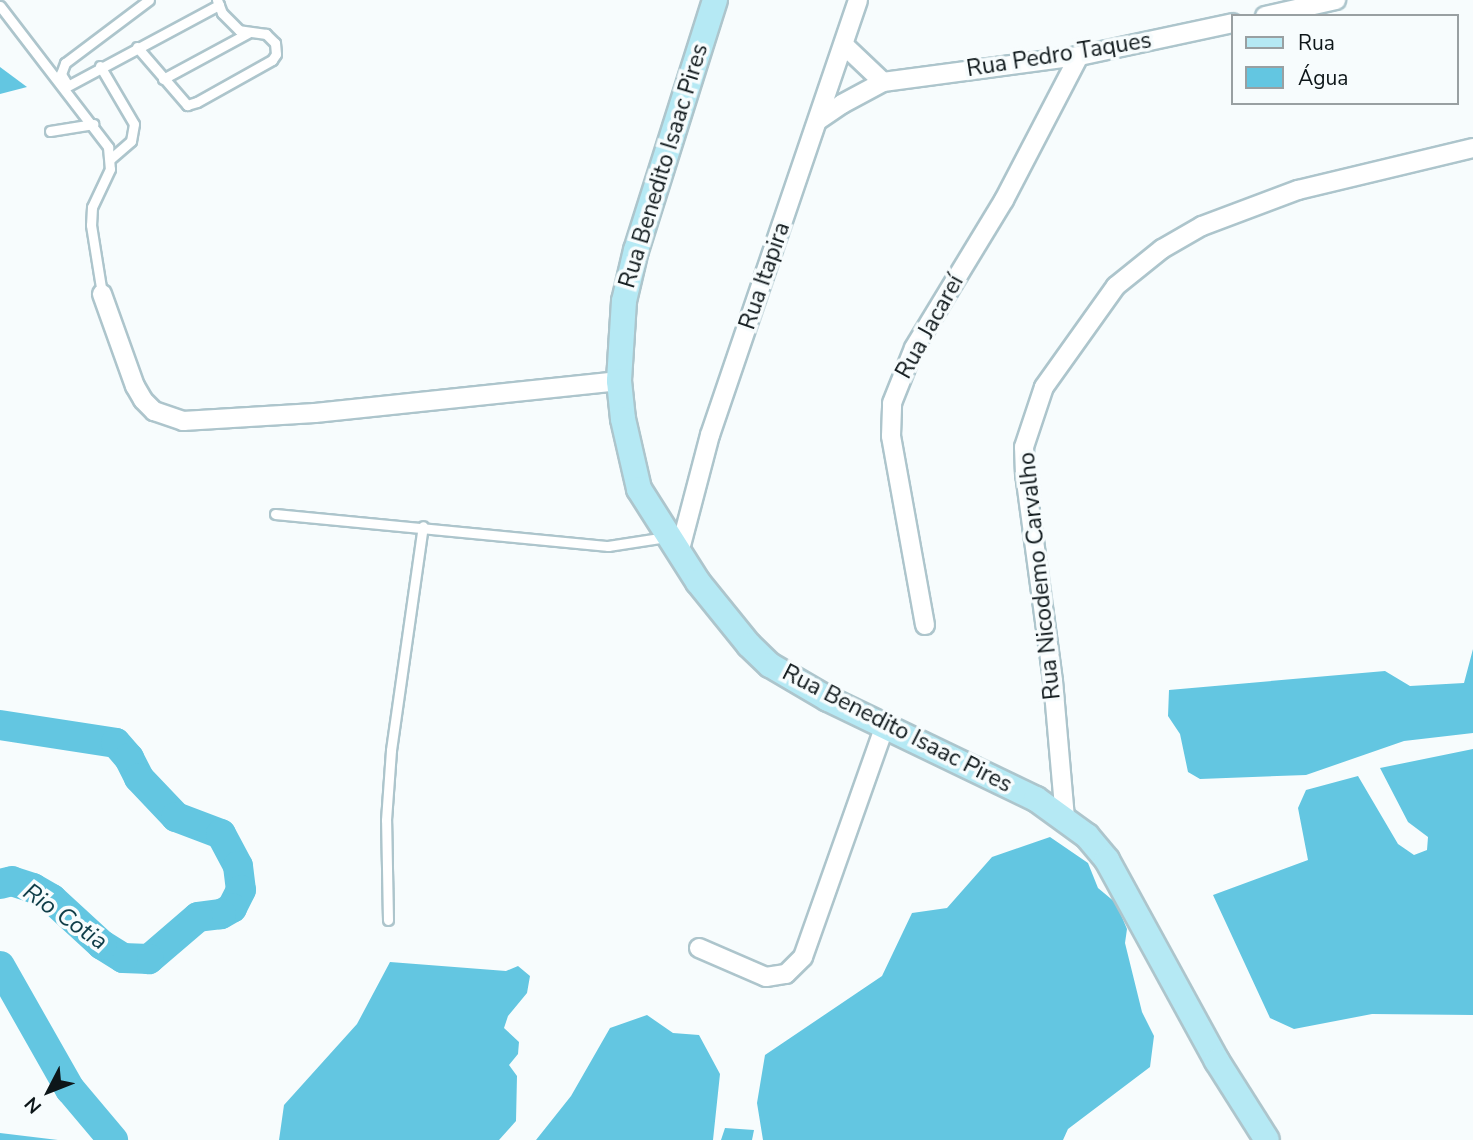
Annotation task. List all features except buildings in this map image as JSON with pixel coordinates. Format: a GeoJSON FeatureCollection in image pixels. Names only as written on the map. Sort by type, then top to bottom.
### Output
{"type":"FeatureCollection","features":[{"type":"Feature","properties":{"kind":"street","name":"Rua Benedito Isaac Pires"},"geometry":{"type":"LineString","coordinates":[[715,0],[636,250],[624,301],[619,381],[623,419],[639,489],[674,545],[735,628],[770,665],[798,683],[975,768],[1065,818],[1087,836],[1107,860],[1217,1060],[1267,1140]]}},
{"type":"Feature","properties":{"kind":"street","name":"Rua Itapira"},"geometry":{"type":"LineString","coordinates":[[674,545],[845,46],[858,0]]}},
{"type":"Feature","properties":{"kind":"street"},"geometry":{"type":"LineString","coordinates":[[1274,14],[1336,0]]}},
{"type":"Feature","properties":{"kind":"street","name":"Rua Pedro Taques"},"geometry":{"type":"LineString","coordinates":[[820,119],[883,82],[1079,56],[1232,23]]}},
{"type":"Feature","properties":{"kind":"street"},"geometry":{"type":"LineString","coordinates":[[845,46],[883,82]]}},
{"type":"Feature","properties":{"kind":"street","name":"Rua Jacareí"},"geometry":{"type":"LineString","coordinates":[[925,625],[891,436],[892,403],[914,348],[1004,200],[1079,56]]}},
{"type":"Feature","properties":{"kind":"street","name":"Rua Nicodemo Carvalho"},"geometry":{"type":"LineString","coordinates":[[1065,818],[1053,681],[1025,475],[1024,446],[1044,387],[1116,286],[1162,249],[1202,226],[1298,190],[1473,148]]}},
{"type":"Feature","properties":{"kind":"street"},"geometry":{"type":"LineString","coordinates":[[102,294],[135,386],[143,400],[154,411],[183,421],[315,413],[619,381]]}},
{"type":"Feature","properties":{"kind":"street"},"geometry":{"type":"LineString","coordinates":[[699,948],[766,977],[786,974],[803,957],[885,726]]}},
{"type":"Feature","properties":{"kind":"lane"},"geometry":{"type":"LineString","coordinates":[[66,86],[61,74],[65,63],[149,0]]}},
{"type":"Feature","properties":{"kind":"lane"},"geometry":{"type":"LineString","coordinates":[[66,86],[100,66],[218,3],[239,30],[266,34],[275,43],[276,54],[272,60],[187,105],[137,47]]}},
{"type":"Feature","properties":{"kind":"lane"},"geometry":{"type":"LineString","coordinates":[[0,6],[66,86],[108,147],[110,169],[92,207],[91,225],[102,294]]}},
{"type":"Feature","properties":{"kind":"lane"},"geometry":{"type":"LineString","coordinates":[[163,79],[250,32]]}},
{"type":"Feature","properties":{"kind":"lane"},"geometry":{"type":"LineString","coordinates":[[100,66],[134,124],[131,141],[110,159]]}},
{"type":"Feature","properties":{"kind":"lane"},"geometry":{"type":"LineString","coordinates":[[50,131],[93,124]]}},
{"type":"Feature","properties":{"kind":"lane"},"geometry":{"type":"LineString","coordinates":[[275,514],[423,526],[608,546],[674,545]]}},
{"type":"Feature","properties":{"kind":"lane"},"geometry":{"type":"LineString","coordinates":[[388,920],[386,820],[389,778],[423,526]]}},
{"type":"Feature","properties":{"kind":"shaded area"},"geometry":{"type":"Polygon","coordinates":[[[0,1133],[58,1140],[0,1140],[0,1133]]]}},
{"type":"Feature","properties":{"kind":"water"},"geometry":{"type":"Polygon","coordinates":[[[0,67],[27,87],[0,94],[0,67]]]}},
{"type":"Feature","properties":{"kind":"water"},"geometry":{"type":"Polygon","coordinates":[[[1473,649],[1473,733],[1404,741],[1306,775],[1200,779],[1188,772],[1180,734],[1168,716],[1169,690],[1385,671],[1410,686],[1464,683],[1473,649]]]}},
{"type":"Feature","properties":{"kind":"water"},"geometry":{"type":"Polygon","coordinates":[[[1473,749],[1473,1015],[1372,1014],[1294,1029],[1270,1018],[1213,895],[1308,860],[1298,808],[1306,790],[1358,776],[1398,844],[1414,855],[1427,850],[1428,837],[1408,822],[1380,768],[1473,749]]]}},
{"type":"Feature","properties":{"kind":"water"},"geometry":{"type":"Polygon","coordinates":[[[1050,837],[1088,863],[1098,888],[1116,903],[1127,929],[1125,943],[1142,1012],[1154,1036],[1150,1067],[1068,1129],[1063,1140],[763,1140],[757,1103],[765,1055],[882,976],[912,913],[947,908],[992,857],[1050,837]]]}},
{"type":"Feature","properties":{"kind":"water"},"geometry":{"type":"Polygon","coordinates":[[[390,962],[506,971],[518,966],[530,976],[527,993],[508,1016],[504,1028],[519,1042],[518,1054],[509,1065],[517,1076],[516,1121],[499,1140],[279,1140],[284,1105],[357,1024],[390,962]]]}},
{"type":"Feature","properties":{"kind":"water"},"geometry":{"type":"Polygon","coordinates":[[[647,1015],[673,1033],[699,1035],[720,1074],[713,1140],[536,1140],[571,1096],[610,1028],[647,1015]]]}},
{"type":"Feature","properties":{"kind":"water"},"geometry":{"type":"Polygon","coordinates":[[[725,1128],[754,1130],[752,1140],[721,1140],[725,1128]]]}},
{"type":"Feature","properties":{"kind":"waterway","name":"Rio Cotia"},"geometry":{"type":"LineString","coordinates":[[0,725],[116,743],[129,758],[139,778],[176,817],[221,834],[238,866],[241,890],[232,908],[221,914],[198,917],[149,959],[123,958],[102,945],[52,899],[33,888],[12,881],[0,884]]}},
{"type":"Feature","properties":{"kind":"waterway","name":"Rio Cotia"},"geometry":{"type":"LineString","coordinates":[[0,966],[70,1089],[113,1140]]}}]}
